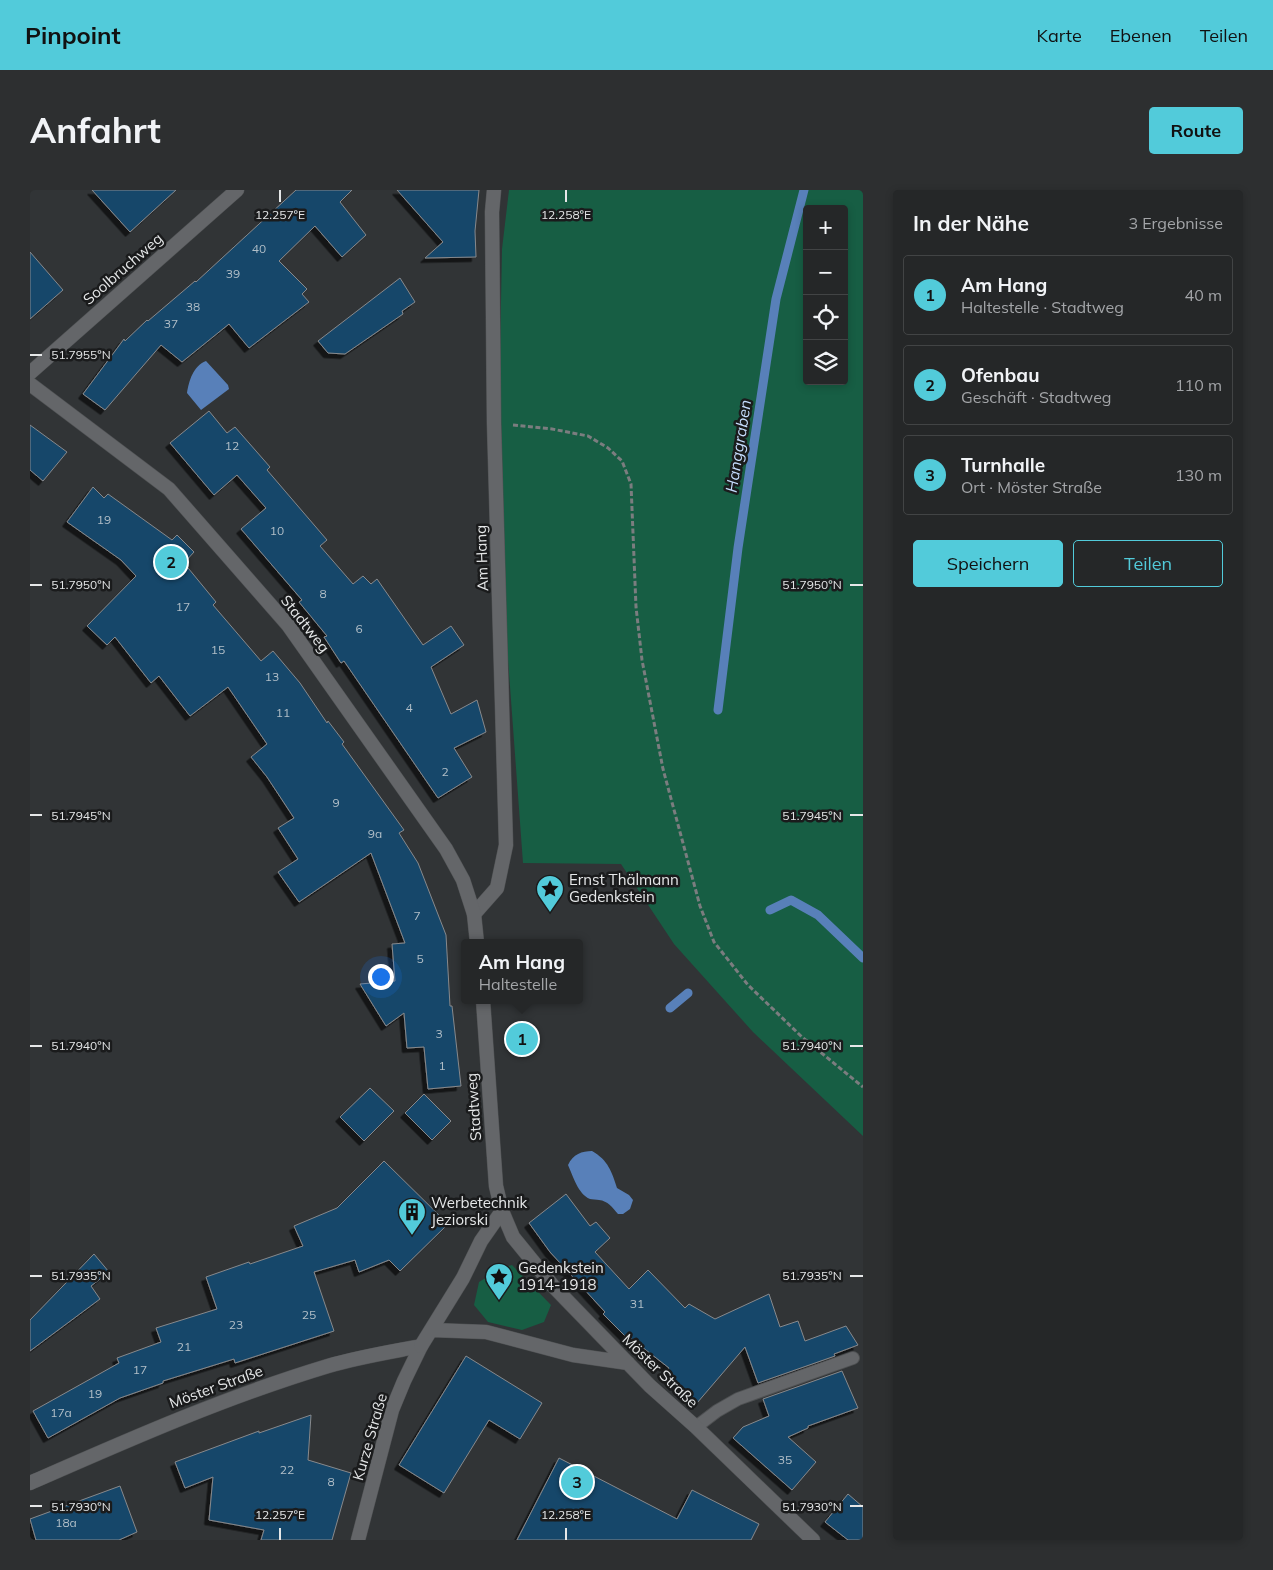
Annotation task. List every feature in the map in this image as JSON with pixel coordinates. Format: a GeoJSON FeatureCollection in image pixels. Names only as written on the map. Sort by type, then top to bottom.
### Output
{"type":"FeatureCollection","features":[{"type":"Feature","properties":{"kind":"street","name":"Soolbruchweg"},"geometry":{"type":"LineString","coordinates":[[30,373],[237,190]]}},
{"type":"Feature","properties":{"kind":"street","name":"Am Hang"},"geometry":{"type":"LineString","coordinates":[[474,914],[497,888],[506,845],[494,423],[492,222],[494,190]]}},
{"type":"Feature","properties":{"kind":"street","name":"Stadtweg"},"geometry":{"type":"LineString","coordinates":[[30,384],[169,489],[288,625],[446,849],[463,880],[474,914],[477,939]]}},
{"type":"Feature","properties":{"kind":"street","name":"Stadtweg"},"geometry":{"type":"LineString","coordinates":[[483,1004],[494,1174],[502,1212]]}},
{"type":"Feature","properties":{"kind":"street","name":"Kurze Straße"},"geometry":{"type":"LineString","coordinates":[[358,1540],[392,1410],[404,1380],[421,1346],[463,1278],[481,1241],[502,1212]]}},
{"type":"Feature","properties":{"kind":"street","name":"Möster Straße"},"geometry":{"type":"LineString","coordinates":[[502,1212],[513,1237],[553,1286],[650,1386],[696,1427],[813,1540]]}},
{"type":"Feature","properties":{"kind":"street"},"geometry":{"type":"LineString","coordinates":[[432,1330],[486,1332],[573,1355],[628,1364]]}},
{"type":"Feature","properties":{"kind":"street","name":"Möster Straße"},"geometry":{"type":"LineString","coordinates":[[30,1483],[154,1428],[256,1389],[330,1365],[421,1346]]}},
{"type":"Feature","properties":{"kind":"lane"},"geometry":{"type":"LineString","coordinates":[[696,1427],[717,1411],[738,1399],[853,1358]]}},
{"type":"Feature","properties":{"kind":"path"},"geometry":{"type":"LineString","coordinates":[[494,423],[552,429],[588,436],[608,448],[622,461],[631,484],[638,624],[654,729],[690,873],[710,933],[714,942],[748,985],[802,1037],[863,1087]]}},
{"type":"Feature","properties":{"kind":"green space"},"geometry":{"type":"Polygon","coordinates":[[[509,190],[863,190],[863,1136],[753,1032],[674,944],[621,864],[523,863],[497,510],[502,249],[509,190]]]}},
{"type":"Feature","properties":{"kind":"green space"},"geometry":{"type":"Polygon","coordinates":[[[512,1265],[551,1305],[544,1322],[522,1330],[488,1322],[474,1305],[479,1282],[504,1267],[512,1265]]]}},
{"type":"Feature","properties":{"kind":"water"},"geometry":{"type":"Polygon","coordinates":[[[206,361],[228,385],[229,389],[201,410],[187,393],[190,379],[195,370],[206,361]]]}},
{"type":"Feature","properties":{"kind":"water"},"geometry":{"type":"Polygon","coordinates":[[[592,1151],[602,1158],[609,1167],[617,1188],[629,1195],[633,1200],[630,1209],[623,1214],[618,1214],[605,1202],[586,1197],[576,1184],[568,1165],[572,1158],[578,1154],[592,1151]]]}},
{"type":"Feature","properties":{"kind":"building"},"geometry":{"type":"Polygon","coordinates":[[[92,190],[176,190],[130,232],[92,190]]]}},
{"type":"Feature","properties":{"kind":"building"},"geometry":{"type":"Polygon","coordinates":[[[296,190],[352,190],[340,202],[366,235],[342,257],[315,226],[279,261],[307,289],[302,294],[309,302],[249,348],[229,324],[182,362],[161,345],[105,410],[83,394],[124,339],[125,341],[147,320],[196,282],[296,190]]]}},
{"type":"Feature","properties":{"kind":"building"},"geometry":{"type":"Polygon","coordinates":[[[397,190],[479,190],[475,231],[476,257],[425,258],[443,242],[397,190]]]}},
{"type":"Feature","properties":{"kind":"building"},"geometry":{"type":"Polygon","coordinates":[[[30,252],[63,290],[30,319],[30,252]]]}},
{"type":"Feature","properties":{"kind":"building"},"geometry":{"type":"Polygon","coordinates":[[[400,278],[415,302],[402,311],[403,314],[345,354],[328,353],[318,341],[400,278]]]}},
{"type":"Feature","properties":{"kind":"building"},"geometry":{"type":"Polygon","coordinates":[[[209,411],[227,433],[235,427],[270,467],[267,470],[327,540],[320,546],[353,584],[363,576],[371,584],[377,579],[423,645],[451,626],[464,645],[431,667],[451,714],[477,700],[486,732],[454,748],[472,777],[438,798],[344,661],[341,663],[324,637],[327,636],[299,602],[302,600],[241,529],[266,508],[237,475],[214,495],[170,443],[209,411]]]}},
{"type":"Feature","properties":{"kind":"building"},"geometry":{"type":"Polygon","coordinates":[[[30,425],[67,452],[43,481],[30,470],[30,425]]]}},
{"type":"Feature","properties":{"kind":"building"},"geometry":{"type":"Polygon","coordinates":[[[93,487],[104,498],[108,494],[172,540],[177,535],[194,552],[184,563],[216,602],[213,605],[261,661],[273,651],[300,683],[327,723],[328,721],[344,742],[342,744],[404,830],[399,833],[418,863],[446,935],[450,1006],[452,1006],[461,1086],[428,1089],[424,1047],[407,1048],[404,1013],[386,1026],[360,984],[395,981],[392,944],[405,943],[371,853],[299,902],[278,872],[298,859],[278,828],[294,818],[267,777],[251,757],[267,744],[228,687],[190,716],[159,676],[151,683],[115,637],[107,645],[87,626],[136,576],[121,560],[67,522],[93,487]]]}},
{"type":"Feature","properties":{"kind":"building"},"geometry":{"type":"Polygon","coordinates":[[[370,1088],[394,1111],[364,1141],[340,1117],[370,1088]]]}},
{"type":"Feature","properties":{"kind":"building"},"geometry":{"type":"Polygon","coordinates":[[[424,1094],[451,1121],[432,1140],[405,1113],[424,1094]]]}},
{"type":"Feature","properties":{"kind":"building"},"geometry":{"type":"Polygon","coordinates":[[[384,1161],[448,1224],[400,1271],[389,1260],[359,1272],[355,1260],[314,1272],[334,1331],[235,1363],[234,1359],[163,1381],[163,1383],[120,1398],[48,1438],[33,1411],[119,1363],[117,1358],[161,1342],[156,1328],[217,1309],[206,1277],[303,1246],[294,1226],[337,1208],[384,1161]]]}},
{"type":"Feature","properties":{"kind":"building"},"geometry":{"type":"Polygon","coordinates":[[[566,1194],[590,1226],[596,1222],[610,1238],[595,1252],[629,1289],[648,1270],[685,1308],[689,1304],[715,1319],[769,1294],[780,1327],[798,1321],[805,1341],[846,1326],[858,1345],[834,1354],[835,1356],[758,1383],[745,1347],[697,1403],[664,1375],[669,1368],[628,1336],[626,1337],[603,1314],[605,1312],[550,1252],[529,1223],[566,1194]]]}},
{"type":"Feature","properties":{"kind":"building"},"geometry":{"type":"Polygon","coordinates":[[[94,1254],[109,1272],[91,1286],[100,1299],[30,1351],[30,1320],[94,1254]]]}},
{"type":"Feature","properties":{"kind":"building"},"geometry":{"type":"Polygon","coordinates":[[[466,1356],[542,1403],[520,1439],[489,1420],[444,1493],[399,1465],[466,1356]]]}},
{"type":"Feature","properties":{"kind":"building"},"geometry":{"type":"Polygon","coordinates":[[[842,1371],[858,1408],[808,1426],[808,1428],[788,1437],[816,1462],[792,1490],[733,1438],[743,1427],[769,1416],[763,1399],[842,1371]]]}},
{"type":"Feature","properties":{"kind":"building"},"geometry":{"type":"Polygon","coordinates":[[[311,1415],[308,1460],[351,1473],[332,1540],[261,1540],[264,1530],[209,1520],[213,1477],[185,1488],[175,1462],[259,1431],[259,1433],[311,1415]]]}},
{"type":"Feature","properties":{"kind":"building"},"geometry":{"type":"Polygon","coordinates":[[[559,1458],[677,1519],[692,1490],[759,1524],[751,1540],[517,1540],[559,1458]]]}},
{"type":"Feature","properties":{"kind":"building"},"geometry":{"type":"Polygon","coordinates":[[[120,1486],[137,1532],[119,1540],[36,1540],[30,1519],[120,1486]]]}},
{"type":"Feature","properties":{"kind":"building"},"geometry":{"type":"Polygon","coordinates":[[[848,1494],[863,1507],[863,1540],[848,1540],[825,1522],[848,1494]]]}},
{"type":"Feature","properties":{"kind":"waterway","name":"Hanggraben"},"geometry":{"type":"LineString","coordinates":[[718,710],[738,548],[776,299],[804,190]]}},
{"type":"Feature","properties":{"kind":"waterway"},"geometry":{"type":"LineString","coordinates":[[770,910],[791,900],[818,915],[863,958]]}},
{"type":"Feature","properties":{"kind":"waterway"},"geometry":{"type":"LineString","coordinates":[[670,1008],[688,993]]}},
{"type":"Feature","properties":{"kind":"place","name":"Ofenbau"},"geometry":{"type":"Point","coordinates":[171,562]}},
{"type":"Feature","properties":{"kind":"place","name":"Ernst Thälmann Gedenkstein"},"geometry":{"type":"Point","coordinates":[550,913]}},
{"type":"Feature","properties":{"kind":"place","name":"Am Hang"},"geometry":{"type":"Point","coordinates":[522,1039]}},
{"type":"Feature","properties":{"kind":"place","name":"Werbetechnik Jeziorski"},"geometry":{"type":"Point","coordinates":[412,1236]}},
{"type":"Feature","properties":{"kind":"place","name":"Gedenkstein 1914-1918"},"geometry":{"type":"Point","coordinates":[499,1301]}},
{"type":"Feature","properties":{"kind":"place","name":"Turnhalle"},"geometry":{"type":"Point","coordinates":[577,1482]}}]}
